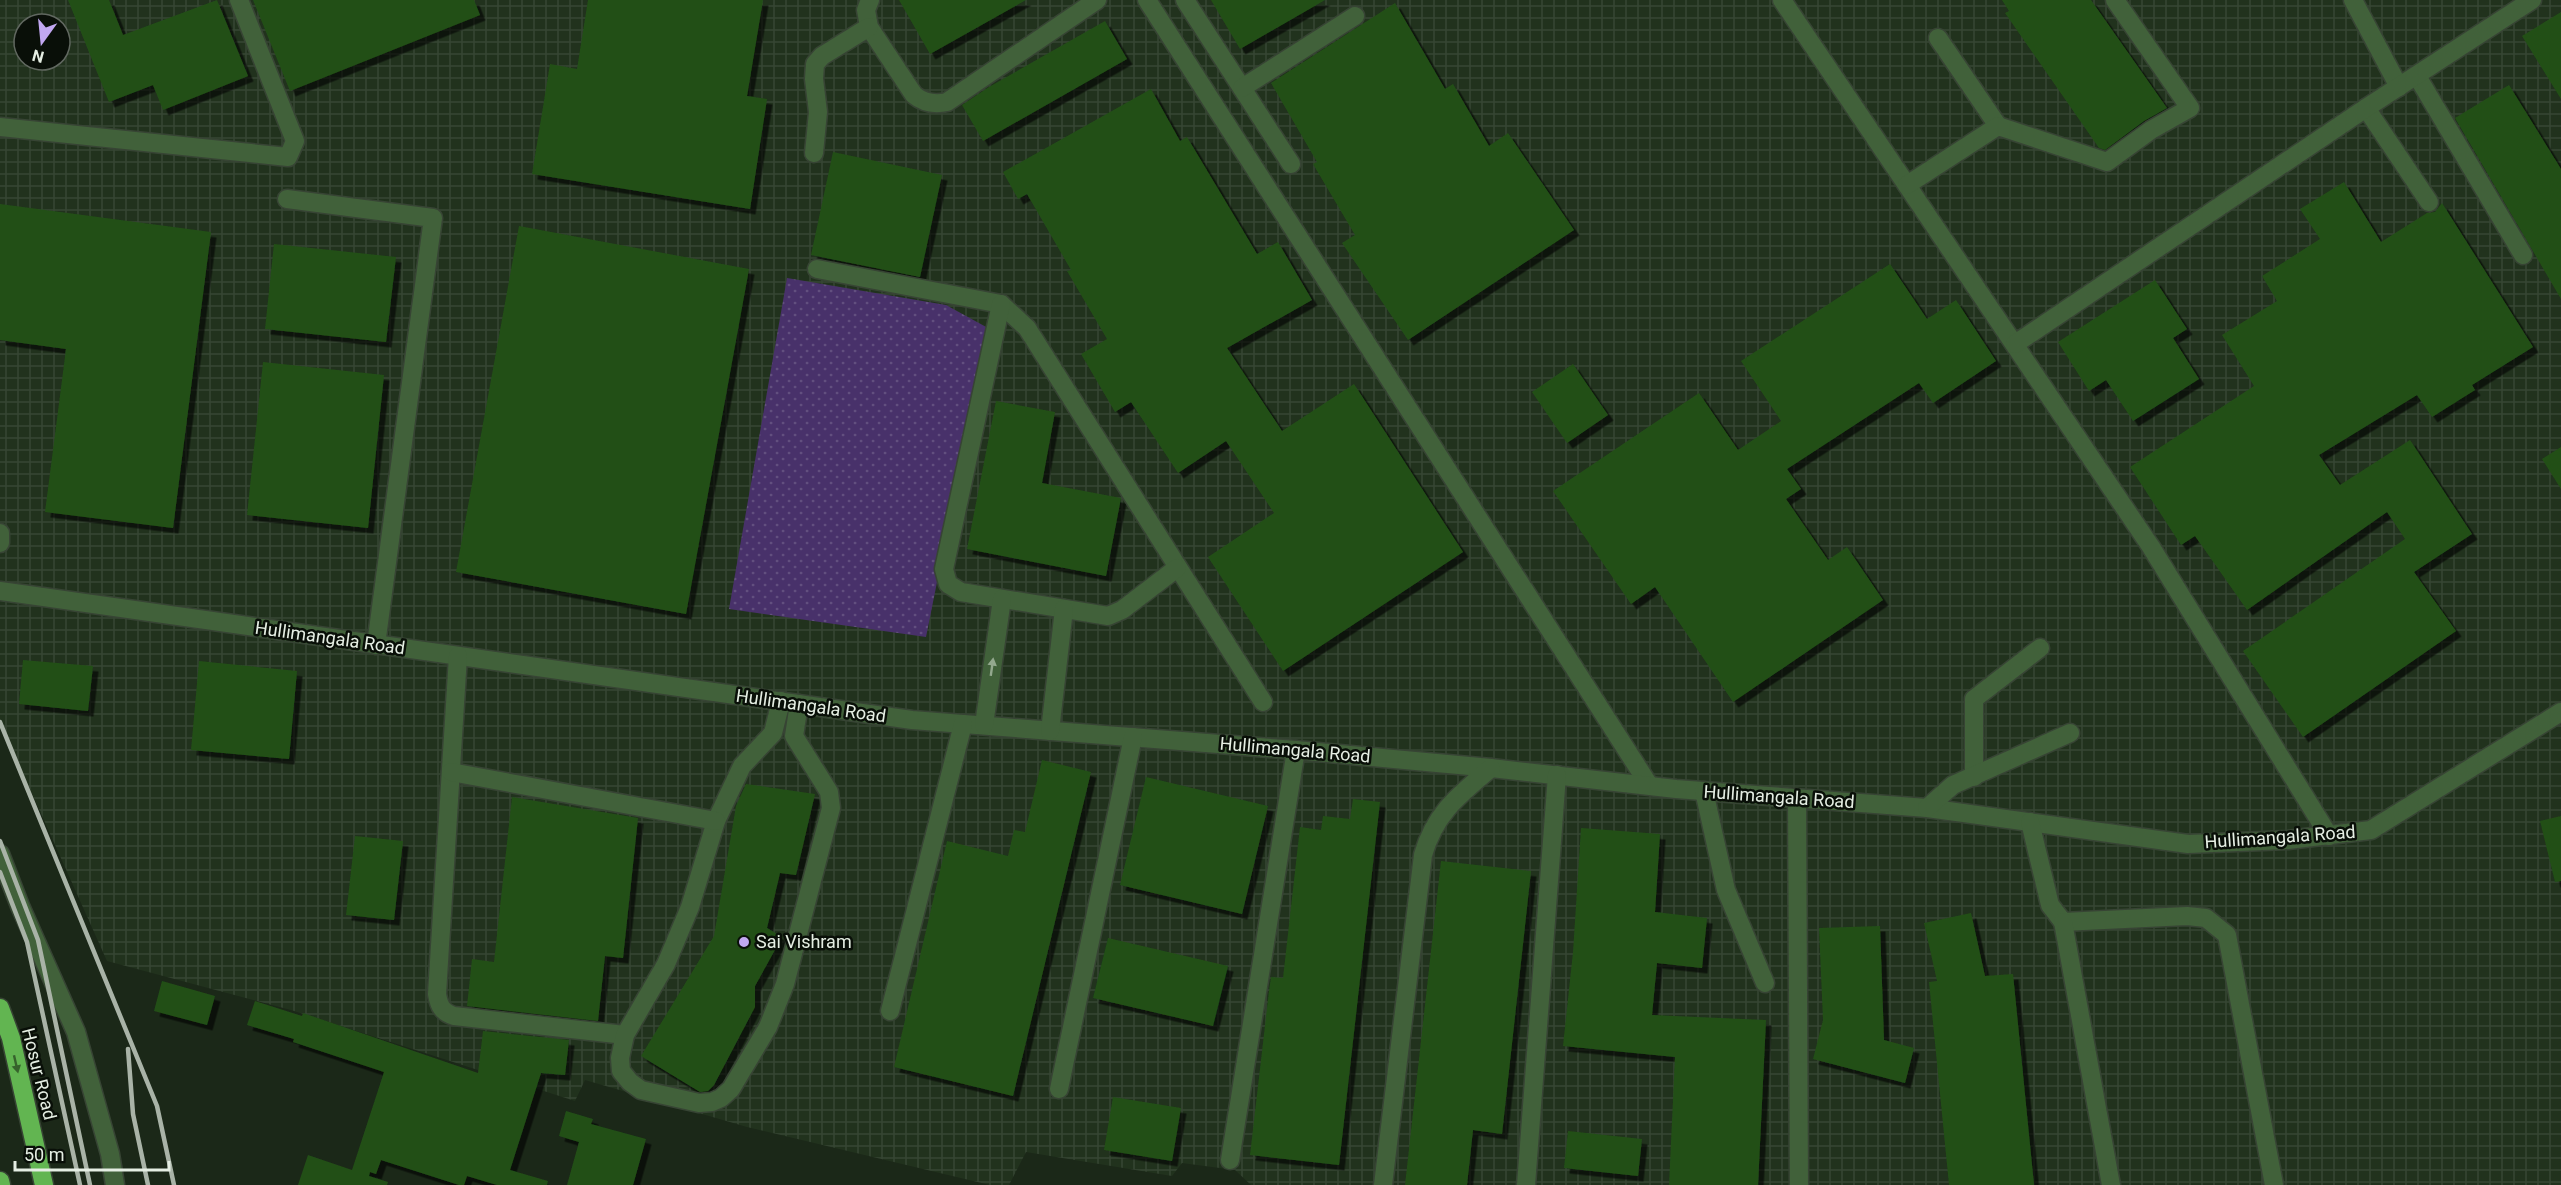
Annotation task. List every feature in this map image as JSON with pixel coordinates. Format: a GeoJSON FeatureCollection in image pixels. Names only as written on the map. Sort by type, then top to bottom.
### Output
{"type":"FeatureCollection","features":[{"type":"Feature","properties":{"kind":"highway","name":"Hosur Road"},"geometry":{"type":"LineString","coordinates":[[0,1008],[11,1038],[45,1185]]}},
{"type":"Feature","properties":{"kind":"street"},"geometry":{"type":"LineString","coordinates":[[0,127],[288,157],[295,141],[239,0]]}},
{"type":"Feature","properties":{"kind":"street"},"geometry":{"type":"LineString","coordinates":[[870,0],[866,10],[869,27],[914,95],[921,100],[939,104],[947,102],[1097,0]]}},
{"type":"Feature","properties":{"kind":"street"},"geometry":{"type":"LineString","coordinates":[[1147,0],[1649,785]]}},
{"type":"Feature","properties":{"kind":"street"},"geometry":{"type":"LineString","coordinates":[[1185,0],[1291,164]]}},
{"type":"Feature","properties":{"kind":"street"},"geometry":{"type":"LineString","coordinates":[[1782,0],[2151,547],[2329,836]]}},
{"type":"Feature","properties":{"kind":"street"},"geometry":{"type":"LineString","coordinates":[[1938,38],[1998,126],[2107,162],[2151,130],[2190,108],[2115,0]]}},
{"type":"Feature","properties":{"kind":"street"},"geometry":{"type":"LineString","coordinates":[[2353,0],[2399,87]]}},
{"type":"Feature","properties":{"kind":"street"},"geometry":{"type":"LineString","coordinates":[[2015,344],[2366,108],[2532,0]]}},
{"type":"Feature","properties":{"kind":"street"},"geometry":{"type":"LineString","coordinates":[[1242,88],[1355,16]]}},
{"type":"Feature","properties":{"kind":"street"},"geometry":{"type":"LineString","coordinates":[[814,153],[818,112],[814,79],[815,64],[822,56],[869,27]]}},
{"type":"Feature","properties":{"kind":"street"},"geometry":{"type":"LineString","coordinates":[[2417,76],[2523,255]]}},
{"type":"Feature","properties":{"kind":"street"},"geometry":{"type":"LineString","coordinates":[[2366,108],[2429,202]]}},
{"type":"Feature","properties":{"kind":"street"},"geometry":{"type":"LineString","coordinates":[[1907,185],[1998,126]]}},
{"type":"Feature","properties":{"kind":"street"},"geometry":{"type":"LineString","coordinates":[[287,199],[432,218],[376,645]]}},
{"type":"Feature","properties":{"kind":"street"},"geometry":{"type":"LineString","coordinates":[[817,269],[1001,304],[1027,328],[1263,702]]}},
{"type":"Feature","properties":{"kind":"street"},"geometry":{"type":"LineString","coordinates":[[1001,304],[944,576],[948,584],[961,592],[1100,616],[1115,614],[1177,568]]}},
{"type":"Feature","properties":{"kind":"street"},"geometry":{"type":"LineString","coordinates":[[0,533],[0,543]]}},
{"type":"Feature","properties":{"kind":"street","name":"Hullimangala Road"},"geometry":{"type":"LineString","coordinates":[[0,591],[912,720],[1296,750],[1704,791],[1927,808],[2188,844],[2288,840],[2371,830],[2561,712]]}},
{"type":"Feature","properties":{"kind":"street"},"geometry":{"type":"LineString","coordinates":[[984,725],[1002,599]]}},
{"type":"Feature","properties":{"kind":"street"},"geometry":{"type":"LineString","coordinates":[[1050,731],[1064,609]]}},
{"type":"Feature","properties":{"kind":"street"},"geometry":{"type":"LineString","coordinates":[[1974,777],[1974,699],[2040,648]]}},
{"type":"Feature","properties":{"kind":"street"},"geometry":{"type":"LineString","coordinates":[[458,656],[437,994],[439,1006],[446,1014],[454,1016],[625,1035]]}},
{"type":"Feature","properties":{"kind":"street"},"geometry":{"type":"LineString","coordinates":[[790,703],[794,736],[829,792],[831,808],[785,984],[768,1027],[731,1089],[721,1098],[712,1102],[699,1103],[641,1090],[621,1071],[620,1058],[625,1035],[666,964],[690,906],[716,821],[742,766],[773,733],[790,703]]}},
{"type":"Feature","properties":{"kind":"street"},"geometry":{"type":"LineString","coordinates":[[890,1011],[963,724]]}},
{"type":"Feature","properties":{"kind":"street"},"geometry":{"type":"LineString","coordinates":[[773,733],[794,736]]}},
{"type":"Feature","properties":{"kind":"street"},"geometry":{"type":"LineString","coordinates":[[1927,808],[1953,785],[2070,733]]}},
{"type":"Feature","properties":{"kind":"street"},"geometry":{"type":"LineString","coordinates":[[1059,1089],[1132,737]]}},
{"type":"Feature","properties":{"kind":"street"},"geometry":{"type":"LineString","coordinates":[[1230,1160],[1296,750]]}},
{"type":"Feature","properties":{"kind":"street"},"geometry":{"type":"LineString","coordinates":[[1383,1185],[1423,855],[1435,824],[1448,805],[1491,768]]}},
{"type":"Feature","properties":{"kind":"street"},"geometry":{"type":"LineString","coordinates":[[451,772],[716,821]]}},
{"type":"Feature","properties":{"kind":"street"},"geometry":{"type":"LineString","coordinates":[[1526,1185],[1557,775]]}},
{"type":"Feature","properties":{"kind":"street"},"geometry":{"type":"LineString","coordinates":[[1704,791],[1726,890],[1765,983]]}},
{"type":"Feature","properties":{"kind":"street"},"geometry":{"type":"LineString","coordinates":[[1797,798],[1799,1185]]}},
{"type":"Feature","properties":{"kind":"street"},"geometry":{"type":"LineString","coordinates":[[2030,822],[2050,905],[2063,922],[2111,1185]]}},
{"type":"Feature","properties":{"kind":"street"},"geometry":{"type":"LineString","coordinates":[[0,854],[20,906],[76,1032],[110,1154],[115,1185]]}},
{"type":"Feature","properties":{"kind":"street"},"geometry":{"type":"LineString","coordinates":[[2063,922],[2187,916],[2206,918],[2227,935],[2274,1185]]}},
{"type":"Feature","properties":{"kind":"shaded area"},"geometry":{"type":"Polygon","coordinates":[[[0,0],[2561,0],[2561,1185],[1251,1185],[1235,1170],[1182,1163],[1172,1176],[1026,1152],[1009,1185],[990,1185],[747,1127],[585,1080],[575,1101],[291,1010],[107,961],[0,722],[0,0]]]}},
{"type":"Feature","properties":{"kind":"shaded area"},"geometry":{"type":"Polygon","coordinates":[[[787,278],[946,305],[988,328],[926,637],[729,609],[787,278]]]}},
{"type":"Feature","properties":{"kind":"building"},"geometry":{"type":"Polygon","coordinates":[[[68,0],[109,0],[123,35],[217,0],[248,76],[163,110],[153,85],[109,102],[68,0]]]}},
{"type":"Feature","properties":{"kind":"building"},"geometry":{"type":"Polygon","coordinates":[[[253,0],[474,0],[480,15],[290,91],[253,0]]]}},
{"type":"Feature","properties":{"kind":"building"},"geometry":{"type":"Polygon","coordinates":[[[588,0],[763,0],[747,96],[767,99],[750,209],[532,174],[550,64],[577,69],[588,0]]]}},
{"type":"Feature","properties":{"kind":"building"},"geometry":{"type":"Polygon","coordinates":[[[899,0],[1026,0],[930,54],[899,0]]]}},
{"type":"Feature","properties":{"kind":"building"},"geometry":{"type":"Polygon","coordinates":[[[1211,0],[1325,0],[1240,49],[1211,0]]]}},
{"type":"Feature","properties":{"kind":"building"},"geometry":{"type":"Polygon","coordinates":[[[2002,0],[2091,0],[2167,108],[2144,121],[2105,150],[2099,148],[2005,13],[2009,11],[2002,0]]]}},
{"type":"Feature","properties":{"kind":"building"},"geometry":{"type":"Polygon","coordinates":[[[1395,3],[1445,89],[1453,84],[1489,146],[1508,133],[1574,230],[1408,340],[1342,243],[1355,235],[1313,164],[1317,162],[1271,83],[1395,3]]]}},
{"type":"Feature","properties":{"kind":"building"},"geometry":{"type":"Polygon","coordinates":[[[2561,12],[2561,99],[2522,36],[2561,12]]]}},
{"type":"Feature","properties":{"kind":"building"},"geometry":{"type":"Polygon","coordinates":[[[1105,21],[1127,59],[983,141],[962,105],[989,87],[1105,21]]]}},
{"type":"Feature","properties":{"kind":"building"},"geometry":{"type":"Polygon","coordinates":[[[2509,85],[2561,169],[2561,299],[2455,118],[2509,85]]]}},
{"type":"Feature","properties":{"kind":"building"},"geometry":{"type":"Polygon","coordinates":[[[1151,89],[1180,141],[1187,137],[1257,254],[1278,242],[1312,300],[1227,348],[1282,431],[1354,384],[1463,552],[1283,671],[1208,557],[1274,513],[1226,441],[1178,473],[1131,402],[1115,412],[1081,354],[1107,339],[1067,271],[1071,270],[1027,194],[1018,199],[1003,172],[1151,89]]]}},
{"type":"Feature","properties":{"kind":"building"},"geometry":{"type":"Polygon","coordinates":[[[833,152],[942,175],[920,277],[811,255],[833,152]]]}},
{"type":"Feature","properties":{"kind":"building"},"geometry":{"type":"Polygon","coordinates":[[[2344,182],[2381,242],[2427,213],[2435,212],[2442,203],[2533,347],[2472,385],[2475,390],[2432,417],[2417,395],[2319,455],[2340,485],[2410,440],[2472,534],[2414,572],[2456,631],[2303,737],[2243,651],[2405,539],[2387,512],[2247,610],[2195,536],[2181,545],[2130,467],[2254,386],[2222,335],[2277,301],[2262,276],[2320,239],[2300,209],[2344,182]]]}},
{"type":"Feature","properties":{"kind":"building"},"geometry":{"type":"Polygon","coordinates":[[[0,204],[211,232],[173,528],[45,512],[66,349],[0,340],[0,204]]]}},
{"type":"Feature","properties":{"kind":"building"},"geometry":{"type":"Polygon","coordinates":[[[519,226],[749,269],[686,614],[456,572],[519,226]]]}},
{"type":"Feature","properties":{"kind":"building"},"geometry":{"type":"Polygon","coordinates":[[[274,244],[396,257],[386,342],[265,329],[274,244]]]}},
{"type":"Feature","properties":{"kind":"building"},"geometry":{"type":"Polygon","coordinates":[[[1890,264],[1927,319],[1956,300],[1996,361],[1933,403],[1919,383],[1787,469],[1801,489],[1786,499],[1828,560],[1847,547],[1883,600],[1733,702],[1655,587],[1631,604],[1553,491],[1699,393],[1738,450],[1781,421],[1741,361],[1890,264]]]}},
{"type":"Feature","properties":{"kind":"building"},"geometry":{"type":"Polygon","coordinates":[[[2155,280],[2187,329],[2173,338],[2199,379],[2133,421],[2106,380],[2089,391],[2058,342],[2155,280]]]}},
{"type":"Feature","properties":{"kind":"building"},"geometry":{"type":"Polygon","coordinates":[[[263,362],[384,375],[368,528],[247,515],[263,362]]]}},
{"type":"Feature","properties":{"kind":"building"},"geometry":{"type":"Polygon","coordinates":[[[1573,364],[1608,415],[1567,443],[1532,392],[1573,364]]]}},
{"type":"Feature","properties":{"kind":"building"},"geometry":{"type":"Polygon","coordinates":[[[996,401],[1055,412],[1042,483],[1121,498],[1106,576],[967,549],[996,401]]]}},
{"type":"Feature","properties":{"kind":"building"},"geometry":{"type":"Polygon","coordinates":[[[2561,447],[2561,489],[2542,459],[2561,447]]]}},
{"type":"Feature","properties":{"kind":"building"},"geometry":{"type":"Polygon","coordinates":[[[23,660],[93,666],[88,711],[19,704],[23,660]]]}},
{"type":"Feature","properties":{"kind":"building"},"geometry":{"type":"Polygon","coordinates":[[[199,661],[297,671],[289,759],[191,750],[199,661]]]}},
{"type":"Feature","properties":{"kind":"building"},"geometry":{"type":"Polygon","coordinates":[[[1042,760],[1091,772],[1013,1096],[894,1067],[947,841],[1008,856],[1014,830],[1025,832],[1042,760]]]}},
{"type":"Feature","properties":{"kind":"building"},"geometry":{"type":"Polygon","coordinates":[[[1146,777],[1268,806],[1242,914],[1120,885],[1146,777]]]}},
{"type":"Feature","properties":{"kind":"building","name":"Sai Vishram"},"geometry":{"type":"Polygon","coordinates":[[[746,784],[815,794],[796,875],[780,873],[767,928],[782,937],[755,986],[755,1007],[714,1085],[708,1091],[700,1092],[641,1056],[714,936],[736,806],[746,784]]]}},
{"type":"Feature","properties":{"kind":"building"},"geometry":{"type":"Polygon","coordinates":[[[512,797],[638,818],[623,958],[605,956],[598,1021],[467,1006],[472,959],[494,962],[512,797]]]}},
{"type":"Feature","properties":{"kind":"building"},"geometry":{"type":"Polygon","coordinates":[[[1353,799],[1380,802],[1339,1165],[1250,1155],[1271,977],[1283,978],[1300,827],[1321,830],[1323,816],[1350,819],[1353,799]]]}},
{"type":"Feature","properties":{"kind":"building"},"geometry":{"type":"Polygon","coordinates":[[[2561,816],[2561,881],[2555,882],[2540,821],[2561,816]]]}},
{"type":"Feature","properties":{"kind":"building"},"geometry":{"type":"Polygon","coordinates":[[[1581,828],[1660,834],[1655,912],[1707,918],[1702,968],[1657,963],[1652,1015],[1766,1020],[1758,1185],[1669,1185],[1675,1057],[1563,1046],[1573,952],[1581,828]]]}},
{"type":"Feature","properties":{"kind":"building"},"geometry":{"type":"Polygon","coordinates":[[[355,836],[403,841],[394,920],[346,915],[355,836]]]}},
{"type":"Feature","properties":{"kind":"building"},"geometry":{"type":"Polygon","coordinates":[[[1441,861],[1531,871],[1502,1134],[1473,1130],[1467,1185],[1405,1185],[1441,861]]]}},
{"type":"Feature","properties":{"kind":"building"},"geometry":{"type":"Polygon","coordinates":[[[1971,913],[1985,976],[2013,974],[2034,1185],[1949,1185],[1929,982],[1937,981],[1924,923],[1971,913]]]}},
{"type":"Feature","properties":{"kind":"building"},"geometry":{"type":"Polygon","coordinates":[[[1880,926],[1884,1040],[1914,1048],[1905,1083],[1813,1059],[1823,1020],[1819,928],[1880,926]]]}},
{"type":"Feature","properties":{"kind":"building"},"geometry":{"type":"Polygon","coordinates":[[[1108,938],[1228,966],[1213,1026],[1093,998],[1108,938]]]}},
{"type":"Feature","properties":{"kind":"building"},"geometry":{"type":"Polygon","coordinates":[[[162,981],[215,996],[207,1025],[154,1011],[162,981]]]}},
{"type":"Feature","properties":{"kind":"building"},"geometry":{"type":"Polygon","coordinates":[[[255,1001],[302,1016],[303,1013],[478,1073],[483,1031],[569,1040],[565,1075],[541,1073],[510,1170],[548,1181],[547,1185],[497,1185],[467,1176],[464,1185],[459,1185],[381,1160],[376,1174],[370,1172],[369,1176],[388,1182],[387,1185],[298,1185],[308,1155],[352,1170],[384,1072],[293,1042],[294,1039],[247,1025],[255,1001]]]}},
{"type":"Feature","properties":{"kind":"building"},"geometry":{"type":"Polygon","coordinates":[[[1113,1097],[1181,1108],[1172,1161],[1104,1150],[1113,1097]]]}},
{"type":"Feature","properties":{"kind":"building"},"geometry":{"type":"Polygon","coordinates":[[[566,1111],[593,1119],[591,1124],[646,1139],[633,1185],[567,1185],[579,1142],[559,1136],[566,1111]]]}},
{"type":"Feature","properties":{"kind":"building"},"geometry":{"type":"Polygon","coordinates":[[[1568,1131],[1642,1139],[1638,1176],[1564,1168],[1568,1131]]]}},
{"type":"Feature","properties":{"kind":"railway"},"geometry":{"type":"LineString","coordinates":[[0,722],[157,1106],[174,1185]]}},
{"type":"Feature","properties":{"kind":"railway"},"geometry":{"type":"LineString","coordinates":[[0,841],[38,940],[90,1185]]}},
{"type":"Feature","properties":{"kind":"railway"},"geometry":{"type":"LineString","coordinates":[[0,872],[27,942],[80,1185]]}},
{"type":"Feature","properties":{"kind":"railway"},"geometry":{"type":"LineString","coordinates":[[128,1049],[133,1114],[148,1185]]}},
{"type":"Feature","properties":{"kind":"place","name":"Sai Vishram"},"geometry":{"type":"Point","coordinates":[744,942]}}]}
